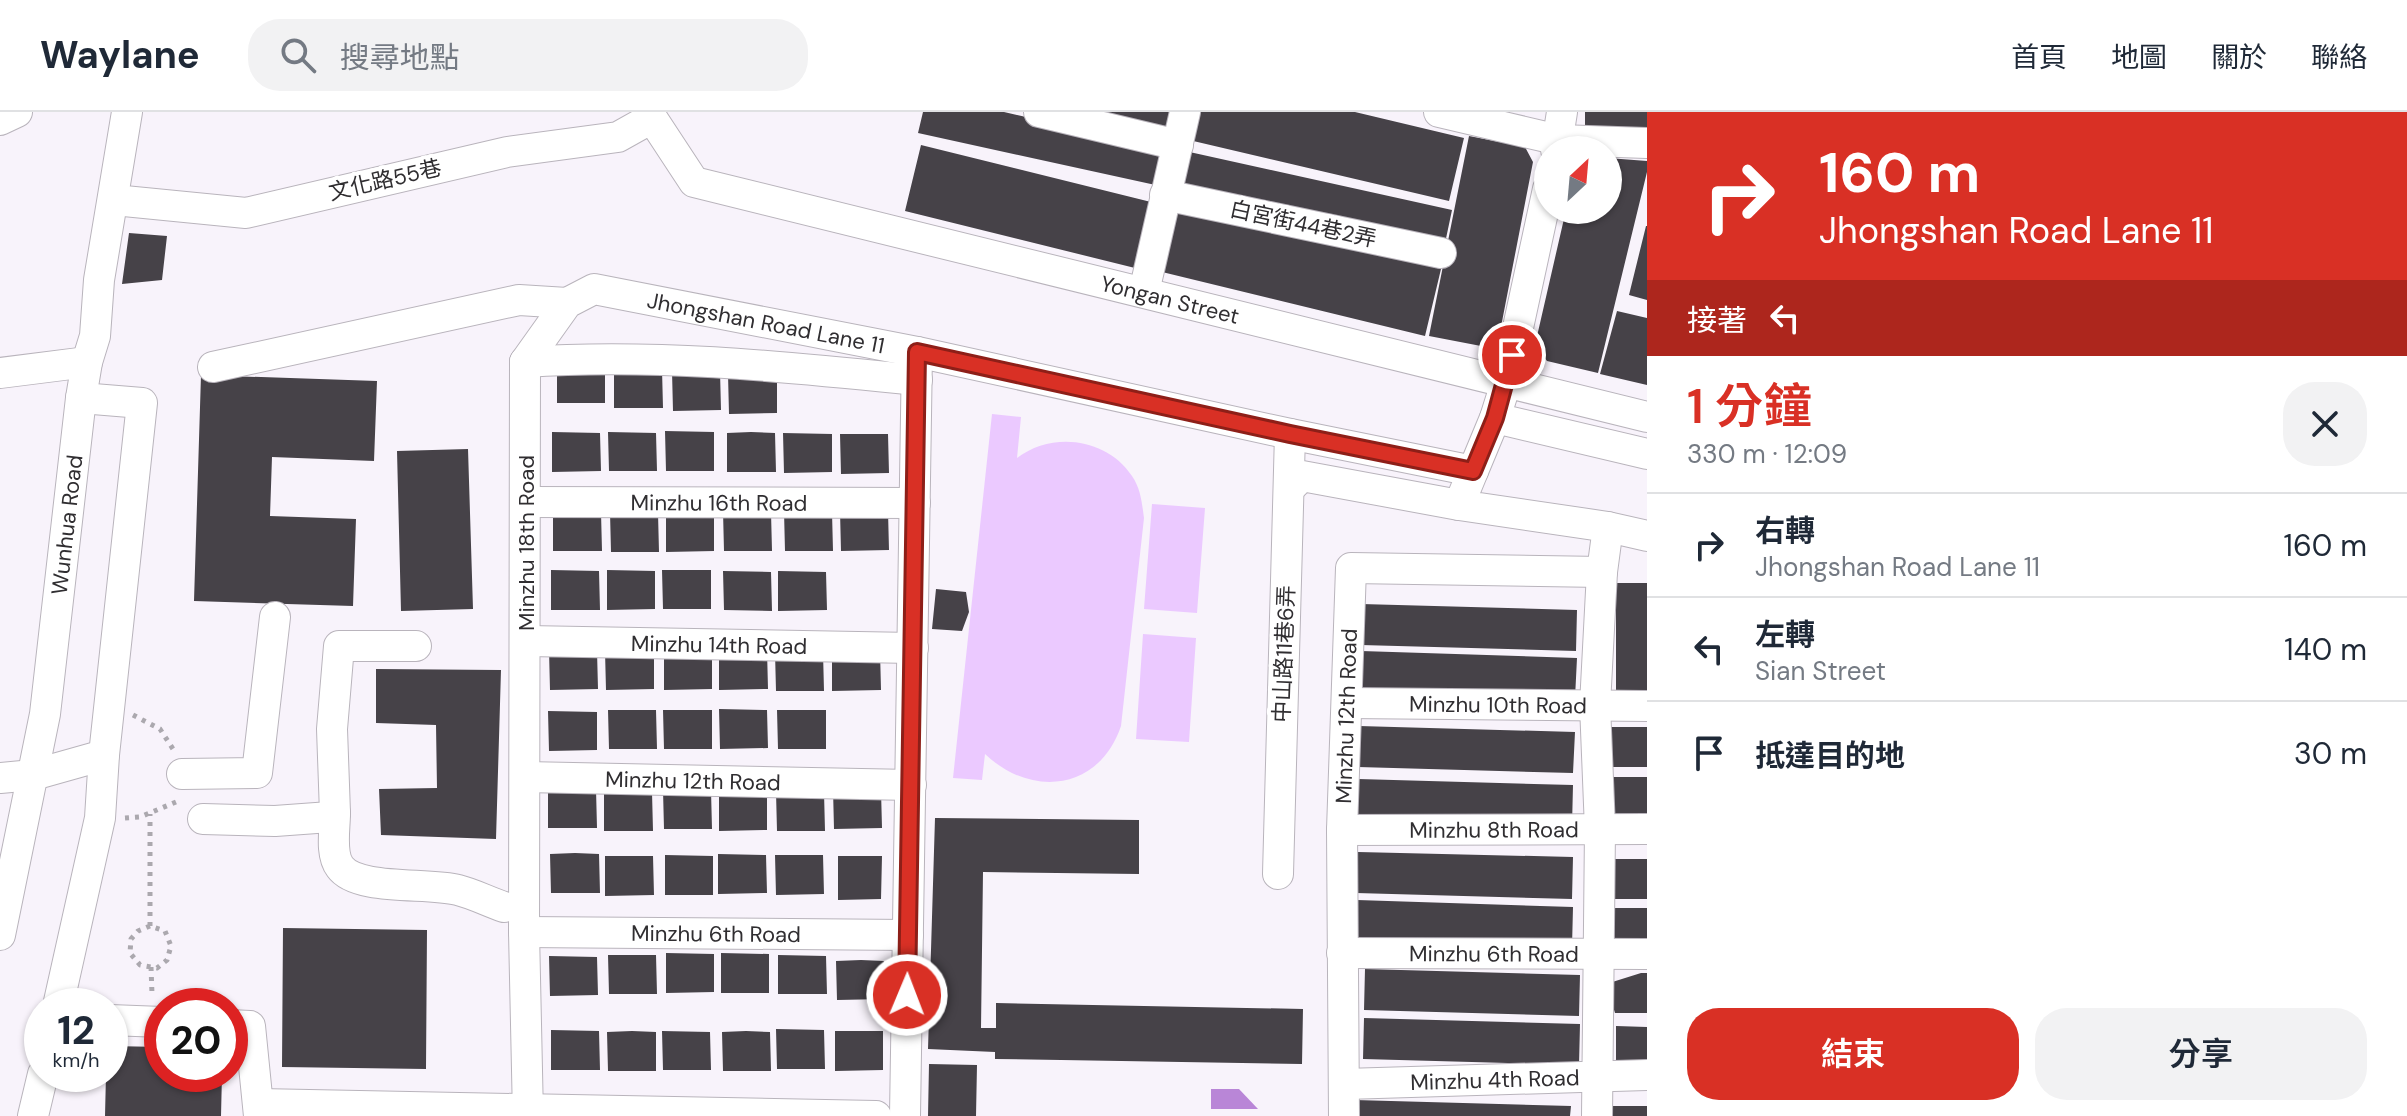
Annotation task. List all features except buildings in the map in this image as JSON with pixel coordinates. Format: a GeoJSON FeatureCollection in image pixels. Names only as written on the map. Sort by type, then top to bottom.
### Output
{"type":"FeatureCollection","features":[{"type":"Feature","properties":{"kind":"street"},"geometry":{"type":"LineString","coordinates":[[0,120],[17,112]]}},
{"type":"Feature","properties":{"kind":"street","name":"Wunhua Road"},"geometry":{"type":"LineString","coordinates":[[0,935],[45,714],[81,398],[95,336],[99,280],[127,112]]}},
{"type":"Feature","properties":{"kind":"street"},"geometry":{"type":"LineString","coordinates":[[1039,112],[1178,145]]}},
{"type":"Feature","properties":{"kind":"street"},"geometry":{"type":"LineString","coordinates":[[1144,292],[1185,112]]}},
{"type":"Feature","properties":{"kind":"street"},"geometry":{"type":"LineString","coordinates":[[1439,112],[1559,134],[1647,143]]}},
{"type":"Feature","properties":{"kind":"street","name":"文化路55巷"},"geometry":{"type":"LineString","coordinates":[[114,200],[246,213],[507,152],[618,137],[650,115]]}},
{"type":"Feature","properties":{"kind":"street","name":"Yongan Street"},"geometry":{"type":"LineString","coordinates":[[650,115],[694,182],[1647,417]]}},
{"type":"Feature","properties":{"kind":"street","name":"白宮街44巷2弄"},"geometry":{"type":"LineString","coordinates":[[1165,195],[1441,253]]}},
{"type":"Feature","properties":{"kind":"street"},"geometry":{"type":"LineString","coordinates":[[1459,505],[1506,383],[1540,224]]}},
{"type":"Feature","properties":{"kind":"street","name":"Jhongshan Road Lane 11"},"geometry":{"type":"LineString","coordinates":[[567,303],[594,289],[917,366],[1473,471]]}},
{"type":"Feature","properties":{"kind":"street"},"geometry":{"type":"LineString","coordinates":[[213,367],[519,300],[567,303]]}},
{"type":"Feature","properties":{"kind":"street"},"geometry":{"type":"LineString","coordinates":[[525,362],[567,303]]}},
{"type":"Feature","properties":{"kind":"street"},"geometry":{"type":"LineString","coordinates":[[525,362],[590,358],[763,365],[917,366],[905,1116]]}},
{"type":"Feature","properties":{"kind":"street"},"geometry":{"type":"LineString","coordinates":[[0,373],[87,362]]}},
{"type":"Feature","properties":{"kind":"street","name":"Minzhu 18th Road"},"geometry":{"type":"LineString","coordinates":[[525,362],[527,641],[524,932],[528,1113]]}},
{"type":"Feature","properties":{"kind":"street"},"geometry":{"type":"LineString","coordinates":[[62,988],[100,818],[108,702],[142,403],[81,398]]}},
{"type":"Feature","properties":{"kind":"street"},"geometry":{"type":"LineString","coordinates":[[1495,418],[1647,454]]}},
{"type":"Feature","properties":{"kind":"street","name":"中山路11巷6弄"},"geometry":{"type":"LineString","coordinates":[[1278,874],[1290,434]]}},
{"type":"Feature","properties":{"kind":"street"},"geometry":{"type":"LineString","coordinates":[[1289,489],[1302,476],[1647,536]]}},
{"type":"Feature","properties":{"kind":"street","name":"Minzhu 16th Road"},"geometry":{"type":"LineString","coordinates":[[525,502],[915,503]]}},
{"type":"Feature","properties":{"kind":"street"},"geometry":{"type":"LineString","coordinates":[[1597,1116],[1600,829],[1595,705],[1602,572],[1608,527]]}},
{"type":"Feature","properties":{"kind":"street","name":"Minzhu 12th Road"},"geometry":{"type":"LineString","coordinates":[[1344,1116],[1342,830],[1351,568],[1602,572]]}},
{"type":"Feature","properties":{"kind":"street"},"geometry":{"type":"LineString","coordinates":[[255,820],[257,773],[275,617]]}},
{"type":"Feature","properties":{"kind":"street","name":"Minzhu 14th Road"},"geometry":{"type":"LineString","coordinates":[[527,641],[913,648]]}},
{"type":"Feature","properties":{"kind":"street"},"geometry":{"type":"LineString","coordinates":[[416,646],[339,646],[332,729],[335,856],[340,868],[352,878],[459,890],[504,907]]}},
{"type":"Feature","properties":{"kind":"street","name":"Minzhu 10th Road"},"geometry":{"type":"LineString","coordinates":[[1348,703],[1647,706]]}},
{"type":"Feature","properties":{"kind":"street"},"geometry":{"type":"LineString","coordinates":[[0,778],[33,775],[104,755]]}},
{"type":"Feature","properties":{"kind":"street"},"geometry":{"type":"LineString","coordinates":[[182,774],[257,773]]}},
{"type":"Feature","properties":{"kind":"street","name":"Minzhu 12th Road"},"geometry":{"type":"LineString","coordinates":[[525,777],[911,785]]}},
{"type":"Feature","properties":{"kind":"street"},"geometry":{"type":"LineString","coordinates":[[203,819],[322,818],[335,813]]}},
{"type":"Feature","properties":{"kind":"street","name":"Minzhu 8th Road"},"geometry":{"type":"LineString","coordinates":[[1342,830],[1647,829]]}},
{"type":"Feature","properties":{"kind":"street","name":"Minzhu 6th Road"},"geometry":{"type":"LineString","coordinates":[[524,932],[908,935]]}},
{"type":"Feature","properties":{"kind":"street","name":"Minzhu 6th Road"},"geometry":{"type":"LineString","coordinates":[[1342,953],[1647,954]]}},
{"type":"Feature","properties":{"kind":"street"},"geometry":{"type":"LineString","coordinates":[[248,1026],[259,1110],[876,1116]]}},
{"type":"Feature","properties":{"kind":"street","name":"Minzhu 4th Road"},"geometry":{"type":"LineString","coordinates":[[1345,1084],[1647,1075]]}},
{"type":"Feature","properties":{"kind":"street"},"geometry":{"type":"LineString","coordinates":[[33,1116],[39,1092]]}},
{"type":"Feature","properties":{"kind":"path"},"geometry":{"type":"LineString","coordinates":[[108,702],[160,729],[182,764],[182,774]]}},
{"type":"Feature","properties":{"kind":"path"},"geometry":{"type":"LineString","coordinates":[[150,814],[150,926]]}},
{"type":"Feature","properties":{"kind":"path"},"geometry":{"type":"LineString","coordinates":[[150,926],[165,931],[171,946],[167,960],[157,968],[140,965],[130,953],[131,939],[138,931],[150,926]]}},
{"type":"Feature","properties":{"kind":"shaded area"},"geometry":{"type":"Polygon","coordinates":[[[992,414],[1021,417],[1017,458],[1046,444],[1062,442],[1094,446],[1121,463],[1135,481],[1142,502],[1144,518],[1121,726],[1111,748],[1097,764],[1080,775],[1062,781],[1042,782],[1023,777],[1003,768],[985,754],[982,780],[953,778],[992,414]]]}},
{"type":"Feature","properties":{"kind":"shaded area"},"geometry":{"type":"Polygon","coordinates":[[[1152,504],[1205,508],[1197,613],[1144,609],[1152,504]]]}},
{"type":"Feature","properties":{"kind":"shaded area"},"geometry":{"type":"Polygon","coordinates":[[[1143,634],[1196,638],[1189,742],[1136,739],[1143,634]]]}},
{"type":"Feature","properties":{"kind":"shaded area"},"geometry":{"type":"Polygon","coordinates":[[[1211,1089],[1239,1089],[1258,1109],[1211,1109],[1211,1089]]]}},
{"type":"Feature","properties":{"kind":"route"},"geometry":{"type":"LineString","coordinates":[[907,995],[917,352],[1473,471],[1495,418],[1512,355]]}}]}
